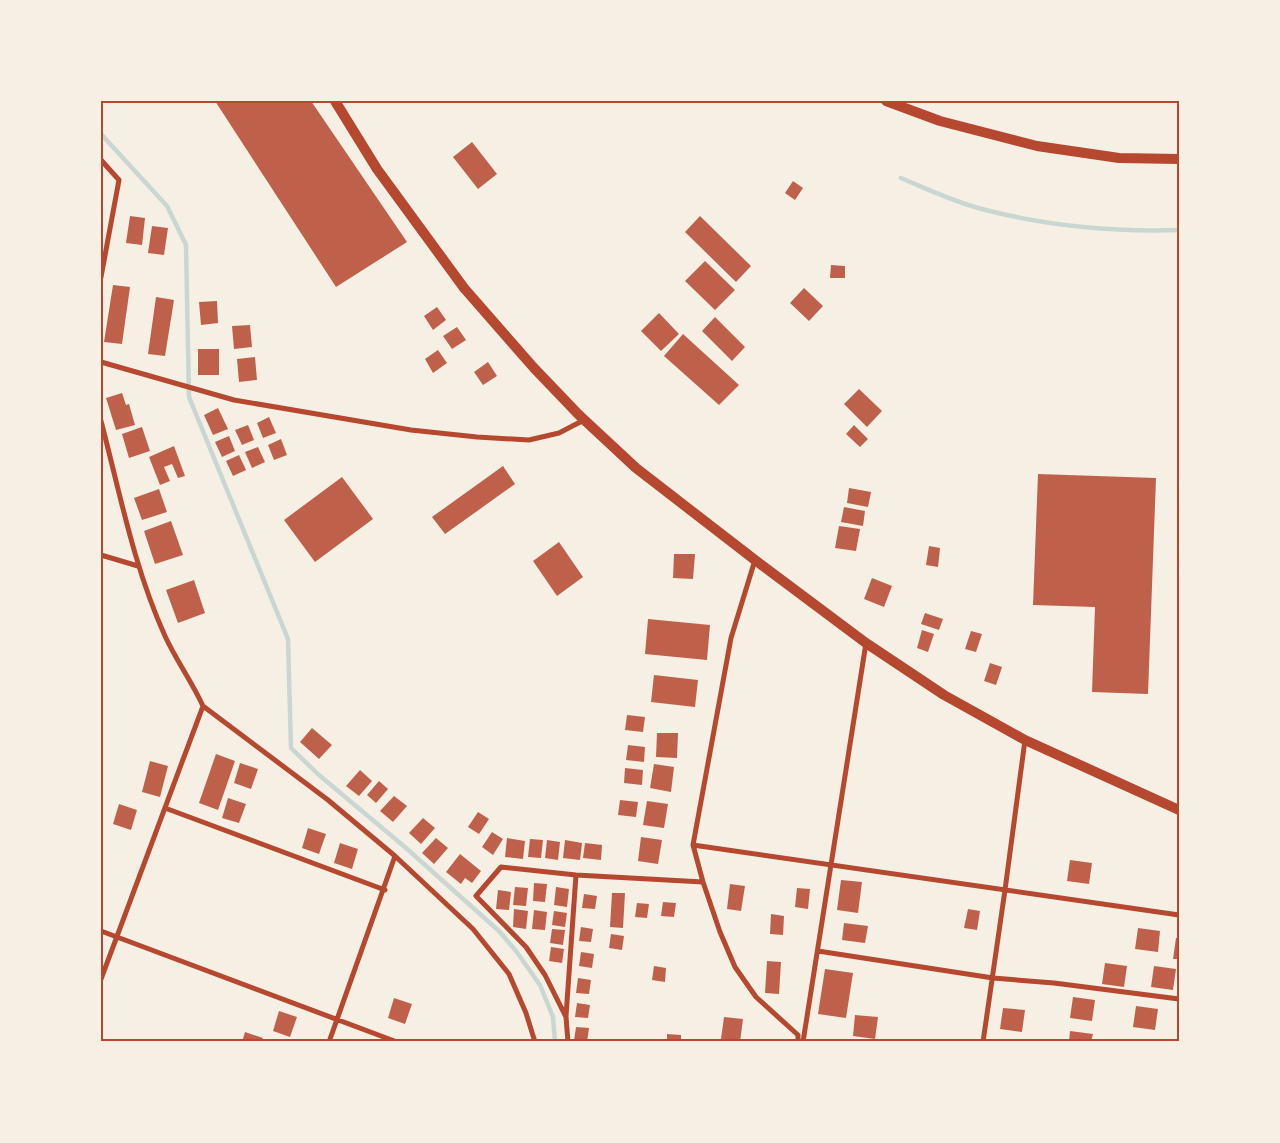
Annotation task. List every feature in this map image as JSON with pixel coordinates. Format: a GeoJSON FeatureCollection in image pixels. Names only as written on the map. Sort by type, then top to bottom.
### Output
{"type":"FeatureCollection","features":[{"type":"Feature","properties":{"kind":"main road"},"geometry":{"type":"LineString","coordinates":[[335,101],[377,169],[464,288],[534,368],[584,420],[636,468],[754,560],[866,643],[944,695],[1025,740],[1179,810]]}},
{"type":"Feature","properties":{"kind":"main road"},"geometry":{"type":"LineString","coordinates":[[886,101],[940,121],[1037,146],[1120,158],[1179,159]]}},
{"type":"Feature","properties":{"kind":"street"},"geometry":{"type":"LineString","coordinates":[[101,160],[119,180],[101,277]]}},
{"type":"Feature","properties":{"kind":"street"},"geometry":{"type":"LineString","coordinates":[[101,362],[234,400],[410,430],[529,440],[559,433],[584,420]]}},
{"type":"Feature","properties":{"kind":"street"},"geometry":{"type":"LineString","coordinates":[[101,421],[138,566],[165,637],[195,687],[203,706],[328,800],[396,856],[473,929],[509,974],[526,1013],[535,1042]]}},
{"type":"Feature","properties":{"kind":"street"},"geometry":{"type":"LineString","coordinates":[[101,555],[138,566]]}},
{"type":"Feature","properties":{"kind":"street"},"geometry":{"type":"LineString","coordinates":[[754,560],[731,638],[693,845],[702,882],[735,967],[756,997],[798,1035],[798,1042]]}},
{"type":"Feature","properties":{"kind":"street"},"geometry":{"type":"LineString","coordinates":[[803,1042],[866,643]]}},
{"type":"Feature","properties":{"kind":"street"},"geometry":{"type":"LineString","coordinates":[[101,978],[203,706]]}},
{"type":"Feature","properties":{"kind":"street"},"geometry":{"type":"LineString","coordinates":[[983,1042],[1006,890],[1025,740]]}},
{"type":"Feature","properties":{"kind":"street"},"geometry":{"type":"LineString","coordinates":[[165,808],[385,890]]}},
{"type":"Feature","properties":{"kind":"street"},"geometry":{"type":"LineString","coordinates":[[693,845],[1179,915]]}},
{"type":"Feature","properties":{"kind":"street"},"geometry":{"type":"LineString","coordinates":[[329,1042],[396,856]]}},
{"type":"Feature","properties":{"kind":"street"},"geometry":{"type":"LineString","coordinates":[[566,1017],[544,975],[526,947],[476,896],[501,867],[576,875],[702,882]]}},
{"type":"Feature","properties":{"kind":"street"},"geometry":{"type":"LineString","coordinates":[[568,1042],[566,1017],[576,875]]}},
{"type":"Feature","properties":{"kind":"street"},"geometry":{"type":"LineString","coordinates":[[101,931],[397,1042]]}},
{"type":"Feature","properties":{"kind":"street"},"geometry":{"type":"LineString","coordinates":[[818,951],[993,978],[1054,983],[1179,1000]]}},
{"type":"Feature","properties":{"kind":"building"},"geometry":{"type":"Polygon","coordinates":[[[215,101],[311,101],[407,242],[336,287],[215,101]]]}},
{"type":"Feature","properties":{"kind":"building"},"geometry":{"type":"Polygon","coordinates":[[[472,142],[497,174],[478,189],[453,157],[472,142]]]}},
{"type":"Feature","properties":{"kind":"building"},"geometry":{"type":"Polygon","coordinates":[[[793,181],[803,188],[795,200],[785,193],[793,181]]]}},
{"type":"Feature","properties":{"kind":"building"},"geometry":{"type":"Polygon","coordinates":[[[130,216],[145,218],[142,245],[126,243],[130,216]]]}},
{"type":"Feature","properties":{"kind":"building"},"geometry":{"type":"Polygon","coordinates":[[[700,216],[751,266],[736,282],[685,232],[700,216]]]}},
{"type":"Feature","properties":{"kind":"building"},"geometry":{"type":"Polygon","coordinates":[[[152,226],[168,228],[164,255],[148,253],[152,226]]]}},
{"type":"Feature","properties":{"kind":"building"},"geometry":{"type":"Polygon","coordinates":[[[705,261],[735,290],[715,310],[685,281],[705,261]]]}},
{"type":"Feature","properties":{"kind":"building"},"geometry":{"type":"Polygon","coordinates":[[[831,265],[845,266],[845,278],[830,278],[831,265]]]}},
{"type":"Feature","properties":{"kind":"building"},"geometry":{"type":"Polygon","coordinates":[[[113,285],[130,287],[122,344],[104,342],[113,285]]]}},
{"type":"Feature","properties":{"kind":"building"},"geometry":{"type":"Polygon","coordinates":[[[804,288],[823,306],[809,321],[790,303],[804,288]]]}},
{"type":"Feature","properties":{"kind":"building"},"geometry":{"type":"Polygon","coordinates":[[[156,297],[174,300],[165,356],[148,354],[156,297]]]}},
{"type":"Feature","properties":{"kind":"building"},"geometry":{"type":"Polygon","coordinates":[[[217,301],[218,323],[201,325],[199,302],[217,301]]]}},
{"type":"Feature","properties":{"kind":"building"},"geometry":{"type":"Polygon","coordinates":[[[437,307],[446,320],[433,330],[424,316],[437,307]]]}},
{"type":"Feature","properties":{"kind":"building"},"geometry":{"type":"Polygon","coordinates":[[[659,313],[679,334],[661,351],[641,331],[659,313]]]}},
{"type":"Feature","properties":{"kind":"building"},"geometry":{"type":"Polygon","coordinates":[[[715,317],[745,347],[732,361],[702,331],[715,317]]]}},
{"type":"Feature","properties":{"kind":"building"},"geometry":{"type":"Polygon","coordinates":[[[250,325],[252,347],[234,349],[232,326],[250,325]]]}},
{"type":"Feature","properties":{"kind":"building"},"geometry":{"type":"Polygon","coordinates":[[[457,327],[466,340],[452,349],[443,336],[457,327]]]}},
{"type":"Feature","properties":{"kind":"building"},"geometry":{"type":"Polygon","coordinates":[[[683,334],[739,385],[719,405],[664,356],[683,334]]]}},
{"type":"Feature","properties":{"kind":"building"},"geometry":{"type":"Polygon","coordinates":[[[198,349],[219,349],[219,375],[198,375],[198,349]]]}},
{"type":"Feature","properties":{"kind":"building"},"geometry":{"type":"Polygon","coordinates":[[[438,350],[447,363],[433,373],[425,359],[438,350]]]}},
{"type":"Feature","properties":{"kind":"building"},"geometry":{"type":"Polygon","coordinates":[[[255,357],[257,380],[239,382],[237,359],[255,357]]]}},
{"type":"Feature","properties":{"kind":"building"},"geometry":{"type":"Polygon","coordinates":[[[488,362],[497,376],[483,385],[474,372],[488,362]]]}},
{"type":"Feature","properties":{"kind":"building"},"geometry":{"type":"Polygon","coordinates":[[[859,389],[882,411],[867,427],[844,404],[859,389]]]}},
{"type":"Feature","properties":{"kind":"building"},"geometry":{"type":"Polygon","coordinates":[[[122,393],[126,405],[129,404],[135,425],[116,430],[106,398],[122,393]]]}},
{"type":"Feature","properties":{"kind":"building"},"geometry":{"type":"Polygon","coordinates":[[[218,408],[228,429],[213,435],[204,415],[218,408]]]}},
{"type":"Feature","properties":{"kind":"building"},"geometry":{"type":"Polygon","coordinates":[[[269,417],[276,433],[263,438],[257,423],[269,417]]]}},
{"type":"Feature","properties":{"kind":"building"},"geometry":{"type":"Polygon","coordinates":[[[248,425],[254,440],[242,445],[235,430],[248,425]]]}},
{"type":"Feature","properties":{"kind":"building"},"geometry":{"type":"Polygon","coordinates":[[[854,425],[868,439],[860,447],[846,434],[854,425]]]}},
{"type":"Feature","properties":{"kind":"building"},"geometry":{"type":"Polygon","coordinates":[[[142,427],[150,451],[129,458],[122,434],[142,427]]]}},
{"type":"Feature","properties":{"kind":"building"},"geometry":{"type":"Polygon","coordinates":[[[229,436],[235,451],[222,457],[215,442],[229,436]]]}},
{"type":"Feature","properties":{"kind":"building"},"geometry":{"type":"Polygon","coordinates":[[[281,439],[287,455],[274,460],[268,445],[281,439]]]}},
{"type":"Feature","properties":{"kind":"building"},"geometry":{"type":"Polygon","coordinates":[[[174,446],[185,476],[178,478],[172,464],[164,467],[170,481],[160,485],[149,457],[174,446]]]}},
{"type":"Feature","properties":{"kind":"building"},"geometry":{"type":"Polygon","coordinates":[[[258,447],[265,462],[252,468],[245,452],[258,447]]]}},
{"type":"Feature","properties":{"kind":"building"},"geometry":{"type":"Polygon","coordinates":[[[239,455],[246,470],[233,476],[226,461],[239,455]]]}},
{"type":"Feature","properties":{"kind":"building"},"geometry":{"type":"Polygon","coordinates":[[[503,466],[515,484],[445,534],[432,517],[503,466]]]}},
{"type":"Feature","properties":{"kind":"building"},"geometry":{"type":"Polygon","coordinates":[[[1038,474],[1156,478],[1148,694],[1092,692],[1095,607],[1033,605],[1038,474]]]}},
{"type":"Feature","properties":{"kind":"building"},"geometry":{"type":"Polygon","coordinates":[[[342,477],[373,519],[315,562],[284,520],[342,477]]]}},
{"type":"Feature","properties":{"kind":"building"},"geometry":{"type":"Polygon","coordinates":[[[849,488],[871,492],[868,507],[847,503],[849,488]]]}},
{"type":"Feature","properties":{"kind":"building"},"geometry":{"type":"Polygon","coordinates":[[[159,489],[167,512],[142,520],[134,498],[159,489]]]}},
{"type":"Feature","properties":{"kind":"building"},"geometry":{"type":"Polygon","coordinates":[[[844,507],[865,511],[863,526],[841,522],[844,507]]]}},
{"type":"Feature","properties":{"kind":"building"},"geometry":{"type":"Polygon","coordinates":[[[171,521],[183,555],[155,564],[144,531],[171,521]]]}},
{"type":"Feature","properties":{"kind":"building"},"geometry":{"type":"Polygon","coordinates":[[[839,526],[860,529],[856,551],[835,548],[839,526]]]}},
{"type":"Feature","properties":{"kind":"building"},"geometry":{"type":"Polygon","coordinates":[[[559,542],[583,577],[557,596],[533,561],[559,542]]]}},
{"type":"Feature","properties":{"kind":"building"},"geometry":{"type":"Polygon","coordinates":[[[929,546],[940,548],[938,567],[926,565],[929,546]]]}},
{"type":"Feature","properties":{"kind":"building"},"geometry":{"type":"Polygon","coordinates":[[[674,554],[695,554],[693,579],[673,578],[674,554]]]}},
{"type":"Feature","properties":{"kind":"building"},"geometry":{"type":"Polygon","coordinates":[[[872,578],[892,586],[884,607],[864,599],[872,578]]]}},
{"type":"Feature","properties":{"kind":"building"},"geometry":{"type":"Polygon","coordinates":[[[194,580],[205,613],[178,623],[166,590],[194,580]]]}},
{"type":"Feature","properties":{"kind":"building"},"geometry":{"type":"Polygon","coordinates":[[[925,613],[943,619],[939,630],[921,624],[925,613]]]}},
{"type":"Feature","properties":{"kind":"building"},"geometry":{"type":"Polygon","coordinates":[[[648,619],[710,625],[707,660],[645,654],[648,619]]]}},
{"type":"Feature","properties":{"kind":"building"},"geometry":{"type":"Polygon","coordinates":[[[922,630],[934,634],[928,652],[917,648],[922,630]]]}},
{"type":"Feature","properties":{"kind":"building"},"geometry":{"type":"Polygon","coordinates":[[[971,631],[982,634],[976,652],[965,649],[971,631]]]}},
{"type":"Feature","properties":{"kind":"building"},"geometry":{"type":"Polygon","coordinates":[[[990,663],[1002,667],[996,685],[984,681],[990,663]]]}},
{"type":"Feature","properties":{"kind":"building"},"geometry":{"type":"Polygon","coordinates":[[[654,675],[698,680],[695,707],[651,702],[654,675]]]}},
{"type":"Feature","properties":{"kind":"building"},"geometry":{"type":"Polygon","coordinates":[[[627,715],[645,717],[643,732],[625,730],[627,715]]]}},
{"type":"Feature","properties":{"kind":"building"},"geometry":{"type":"Polygon","coordinates":[[[312,728],[332,745],[319,759],[300,742],[312,728]]]}},
{"type":"Feature","properties":{"kind":"building"},"geometry":{"type":"Polygon","coordinates":[[[657,733],[678,733],[677,758],[656,757],[657,733]]]}},
{"type":"Feature","properties":{"kind":"building"},"geometry":{"type":"Polygon","coordinates":[[[628,745],[645,747],[644,762],[626,760],[628,745]]]}},
{"type":"Feature","properties":{"kind":"building"},"geometry":{"type":"Polygon","coordinates":[[[216,754],[235,761],[218,810],[199,803],[216,754]]]}},
{"type":"Feature","properties":{"kind":"building"},"geometry":{"type":"Polygon","coordinates":[[[150,761],[168,766],[160,797],[142,792],[150,761]]]}},
{"type":"Feature","properties":{"kind":"building"},"geometry":{"type":"Polygon","coordinates":[[[240,763],[258,769],[251,789],[234,783],[240,763]]]}},
{"type":"Feature","properties":{"kind":"building"},"geometry":{"type":"Polygon","coordinates":[[[654,764],[674,767],[671,792],[650,788],[654,764]]]}},
{"type":"Feature","properties":{"kind":"building"},"geometry":{"type":"Polygon","coordinates":[[[625,768],[643,770],[642,785],[624,783],[625,768]]]}},
{"type":"Feature","properties":{"kind":"building"},"geometry":{"type":"Polygon","coordinates":[[[360,770],[372,781],[359,796],[346,786],[360,770]]]}},
{"type":"Feature","properties":{"kind":"building"},"geometry":{"type":"Polygon","coordinates":[[[379,781],[388,789],[376,803],[367,795],[379,781]]]}},
{"type":"Feature","properties":{"kind":"building"},"geometry":{"type":"Polygon","coordinates":[[[394,796],[407,806],[393,822],[380,811],[394,796]]]}},
{"type":"Feature","properties":{"kind":"building"},"geometry":{"type":"Polygon","coordinates":[[[228,798],[246,804],[239,823],[222,818],[228,798]]]}},
{"type":"Feature","properties":{"kind":"building"},"geometry":{"type":"Polygon","coordinates":[[[620,800],[638,802],[636,817],[618,815],[620,800]]]}},
{"type":"Feature","properties":{"kind":"building"},"geometry":{"type":"Polygon","coordinates":[[[647,801],[668,804],[664,828],[643,825],[647,801]]]}},
{"type":"Feature","properties":{"kind":"building"},"geometry":{"type":"Polygon","coordinates":[[[119,804],[137,810],[131,830],[113,824],[119,804]]]}},
{"type":"Feature","properties":{"kind":"building"},"geometry":{"type":"Polygon","coordinates":[[[478,812],[489,819],[479,834],[468,827],[478,812]]]}},
{"type":"Feature","properties":{"kind":"building"},"geometry":{"type":"Polygon","coordinates":[[[423,818],[435,828],[421,844],[409,833],[423,818]]]}},
{"type":"Feature","properties":{"kind":"building"},"geometry":{"type":"Polygon","coordinates":[[[308,828],[326,834],[319,854],[302,848],[308,828]]]}},
{"type":"Feature","properties":{"kind":"building"},"geometry":{"type":"Polygon","coordinates":[[[492,832],[503,839],[493,855],[482,847],[492,832]]]}},
{"type":"Feature","properties":{"kind":"building"},"geometry":{"type":"Polygon","coordinates":[[[641,837],[662,840],[658,864],[638,861],[641,837]]]}},
{"type":"Feature","properties":{"kind":"building"},"geometry":{"type":"Polygon","coordinates":[[[436,838],[448,848],[434,864],[422,853],[436,838]]]}},
{"type":"Feature","properties":{"kind":"building"},"geometry":{"type":"Polygon","coordinates":[[[507,838],[525,841],[523,859],[505,857],[507,838]]]}},
{"type":"Feature","properties":{"kind":"building"},"geometry":{"type":"Polygon","coordinates":[[[530,839],[543,840],[541,858],[528,857],[530,839]]]}},
{"type":"Feature","properties":{"kind":"building"},"geometry":{"type":"Polygon","coordinates":[[[547,840],[560,842],[558,860],[545,858],[547,840]]]}},
{"type":"Feature","properties":{"kind":"building"},"geometry":{"type":"Polygon","coordinates":[[[565,840],[582,843],[580,860],[563,858],[565,840]]]}},
{"type":"Feature","properties":{"kind":"building"},"geometry":{"type":"Polygon","coordinates":[[[340,843],[358,849],[352,869],[334,863],[340,843]]]}},
{"type":"Feature","properties":{"kind":"building"},"geometry":{"type":"Polygon","coordinates":[[[585,843],[602,845],[601,860],[583,858],[585,843]]]}},
{"type":"Feature","properties":{"kind":"building"},"geometry":{"type":"Polygon","coordinates":[[[460,854],[481,871],[472,883],[465,878],[461,884],[446,872],[460,854]]]}},
{"type":"Feature","properties":{"kind":"building"},"geometry":{"type":"Polygon","coordinates":[[[1070,860],[1092,863],[1089,884],[1067,881],[1070,860]]]}},
{"type":"Feature","properties":{"kind":"building"},"geometry":{"type":"Polygon","coordinates":[[[841,880],[862,882],[858,913],[837,910],[841,880]]]}},
{"type":"Feature","properties":{"kind":"building"},"geometry":{"type":"Polygon","coordinates":[[[534,883],[547,884],[545,902],[533,901],[534,883]]]}},
{"type":"Feature","properties":{"kind":"building"},"geometry":{"type":"Polygon","coordinates":[[[730,884],[745,886],[741,911],[727,909],[730,884]]]}},
{"type":"Feature","properties":{"kind":"building"},"geometry":{"type":"Polygon","coordinates":[[[515,887],[528,888],[526,906],[513,905],[515,887]]]}},
{"type":"Feature","properties":{"kind":"building"},"geometry":{"type":"Polygon","coordinates":[[[556,887],[569,889],[567,907],[554,905],[556,887]]]}},
{"type":"Feature","properties":{"kind":"building"},"geometry":{"type":"Polygon","coordinates":[[[797,888],[810,889],[808,909],[795,907],[797,888]]]}},
{"type":"Feature","properties":{"kind":"building"},"geometry":{"type":"Polygon","coordinates":[[[498,890],[511,892],[509,910],[496,909],[498,890]]]}},
{"type":"Feature","properties":{"kind":"building"},"geometry":{"type":"Polygon","coordinates":[[[612,893],[625,893],[623,928],[610,927],[612,893]]]}},
{"type":"Feature","properties":{"kind":"building"},"geometry":{"type":"Polygon","coordinates":[[[584,894],[597,896],[595,909],[582,908],[584,894]]]}},
{"type":"Feature","properties":{"kind":"building"},"geometry":{"type":"Polygon","coordinates":[[[663,902],[676,903],[674,917],[661,916],[663,902]]]}},
{"type":"Feature","properties":{"kind":"building"},"geometry":{"type":"Polygon","coordinates":[[[637,903],[649,904],[647,918],[635,917],[637,903]]]}},
{"type":"Feature","properties":{"kind":"building"},"geometry":{"type":"Polygon","coordinates":[[[514,909],[528,911],[526,929],[513,927],[514,909]]]}},
{"type":"Feature","properties":{"kind":"building"},"geometry":{"type":"Polygon","coordinates":[[[968,909],[980,911],[977,930],[964,928],[968,909]]]}},
{"type":"Feature","properties":{"kind":"building"},"geometry":{"type":"Polygon","coordinates":[[[534,910],[547,912],[545,930],[532,929],[534,910]]]}},
{"type":"Feature","properties":{"kind":"building"},"geometry":{"type":"Polygon","coordinates":[[[554,911],[567,913],[565,927],[552,925],[554,911]]]}},
{"type":"Feature","properties":{"kind":"building"},"geometry":{"type":"Polygon","coordinates":[[[771,914],[784,916],[783,935],[770,934],[771,914]]]}},
{"type":"Feature","properties":{"kind":"building"},"geometry":{"type":"Polygon","coordinates":[[[844,923],[868,926],[865,943],[842,940],[844,923]]]}},
{"type":"Feature","properties":{"kind":"building"},"geometry":{"type":"Polygon","coordinates":[[[581,927],[593,929],[591,942],[579,941],[581,927]]]}},
{"type":"Feature","properties":{"kind":"building"},"geometry":{"type":"Polygon","coordinates":[[[1138,928],[1160,931],[1158,952],[1135,949],[1138,928]]]}},
{"type":"Feature","properties":{"kind":"building"},"geometry":{"type":"Polygon","coordinates":[[[552,929],[565,930],[563,945],[550,943],[552,929]]]}},
{"type":"Feature","properties":{"kind":"building"},"geometry":{"type":"Polygon","coordinates":[[[611,934],[624,936],[622,950],[609,948],[611,934]]]}},
{"type":"Feature","properties":{"kind":"building"},"geometry":{"type":"Polygon","coordinates":[[[1176,938],[1179,938],[1179,959],[1173,959],[1176,938]]]}},
{"type":"Feature","properties":{"kind":"building"},"geometry":{"type":"Polygon","coordinates":[[[551,947],[564,949],[562,963],[549,961],[551,947]]]}},
{"type":"Feature","properties":{"kind":"building"},"geometry":{"type":"Polygon","coordinates":[[[581,952],[594,954],[592,968],[579,966],[581,952]]]}},
{"type":"Feature","properties":{"kind":"building"},"geometry":{"type":"Polygon","coordinates":[[[767,961],[781,962],[779,994],[765,993],[767,961]]]}},
{"type":"Feature","properties":{"kind":"building"},"geometry":{"type":"Polygon","coordinates":[[[1105,963],[1127,966],[1124,987],[1102,984],[1105,963]]]}},
{"type":"Feature","properties":{"kind":"building"},"geometry":{"type":"Polygon","coordinates":[[[654,966],[666,968],[665,982],[652,980],[654,966]]]}},
{"type":"Feature","properties":{"kind":"building"},"geometry":{"type":"Polygon","coordinates":[[[1154,966],[1176,969],[1173,990],[1151,987],[1154,966]]]}},
{"type":"Feature","properties":{"kind":"building"},"geometry":{"type":"Polygon","coordinates":[[[825,969],[853,973],[846,1018],[818,1014],[825,969]]]}},
{"type":"Feature","properties":{"kind":"building"},"geometry":{"type":"Polygon","coordinates":[[[578,978],[591,980],[589,994],[576,993],[578,978]]]}},
{"type":"Feature","properties":{"kind":"building"},"geometry":{"type":"Polygon","coordinates":[[[1073,997],[1095,1000],[1092,1021],[1070,1018],[1073,997]]]}},
{"type":"Feature","properties":{"kind":"building"},"geometry":{"type":"Polygon","coordinates":[[[394,998],[412,1004],[405,1024],[388,1018],[394,998]]]}},
{"type":"Feature","properties":{"kind":"building"},"geometry":{"type":"Polygon","coordinates":[[[577,1003],[590,1005],[588,1018],[575,1017],[577,1003]]]}},
{"type":"Feature","properties":{"kind":"building"},"geometry":{"type":"Polygon","coordinates":[[[1136,1006],[1158,1009],[1155,1030],[1133,1027],[1136,1006]]]}},
{"type":"Feature","properties":{"kind":"building"},"geometry":{"type":"Polygon","coordinates":[[[1003,1008],[1025,1010],[1022,1032],[1000,1029],[1003,1008]]]}},
{"type":"Feature","properties":{"kind":"building"},"geometry":{"type":"Polygon","coordinates":[[[279,1011],[297,1017],[290,1037],[273,1031],[279,1011]]]}},
{"type":"Feature","properties":{"kind":"building"},"geometry":{"type":"Polygon","coordinates":[[[855,1015],[878,1017],[875,1039],[853,1036],[855,1015]]]}},
{"type":"Feature","properties":{"kind":"building"},"geometry":{"type":"Polygon","coordinates":[[[724,1017],[743,1019],[740,1042],[721,1039],[724,1017]]]}},
{"type":"Feature","properties":{"kind":"building"},"geometry":{"type":"Polygon","coordinates":[[[576,1027],[589,1028],[587,1042],[574,1041],[576,1027]]]}},
{"type":"Feature","properties":{"kind":"building"},"geometry":{"type":"Polygon","coordinates":[[[1070,1031],[1093,1034],[1091,1042],[1069,1042],[1070,1031]]]}},
{"type":"Feature","properties":{"kind":"building"},"geometry":{"type":"Polygon","coordinates":[[[245,1032],[263,1038],[262,1042],[242,1042],[245,1032]]]}},
{"type":"Feature","properties":{"kind":"building"},"geometry":{"type":"Polygon","coordinates":[[[667,1034],[681,1035],[681,1042],[667,1042],[667,1034]]]}},
{"type":"Feature","properties":{"kind":"waterway"},"geometry":{"type":"LineString","coordinates":[[101,134],[167,206],[186,245],[189,397],[288,639],[291,748],[319,775],[406,848],[499,931],[540,985],[553,1017],[555,1042]]}},
{"type":"Feature","properties":{"kind":"waterway"},"geometry":{"type":"LineString","coordinates":[[901,178],[972,206],[1030,220],[1105,229],[1179,230]]}}]}
